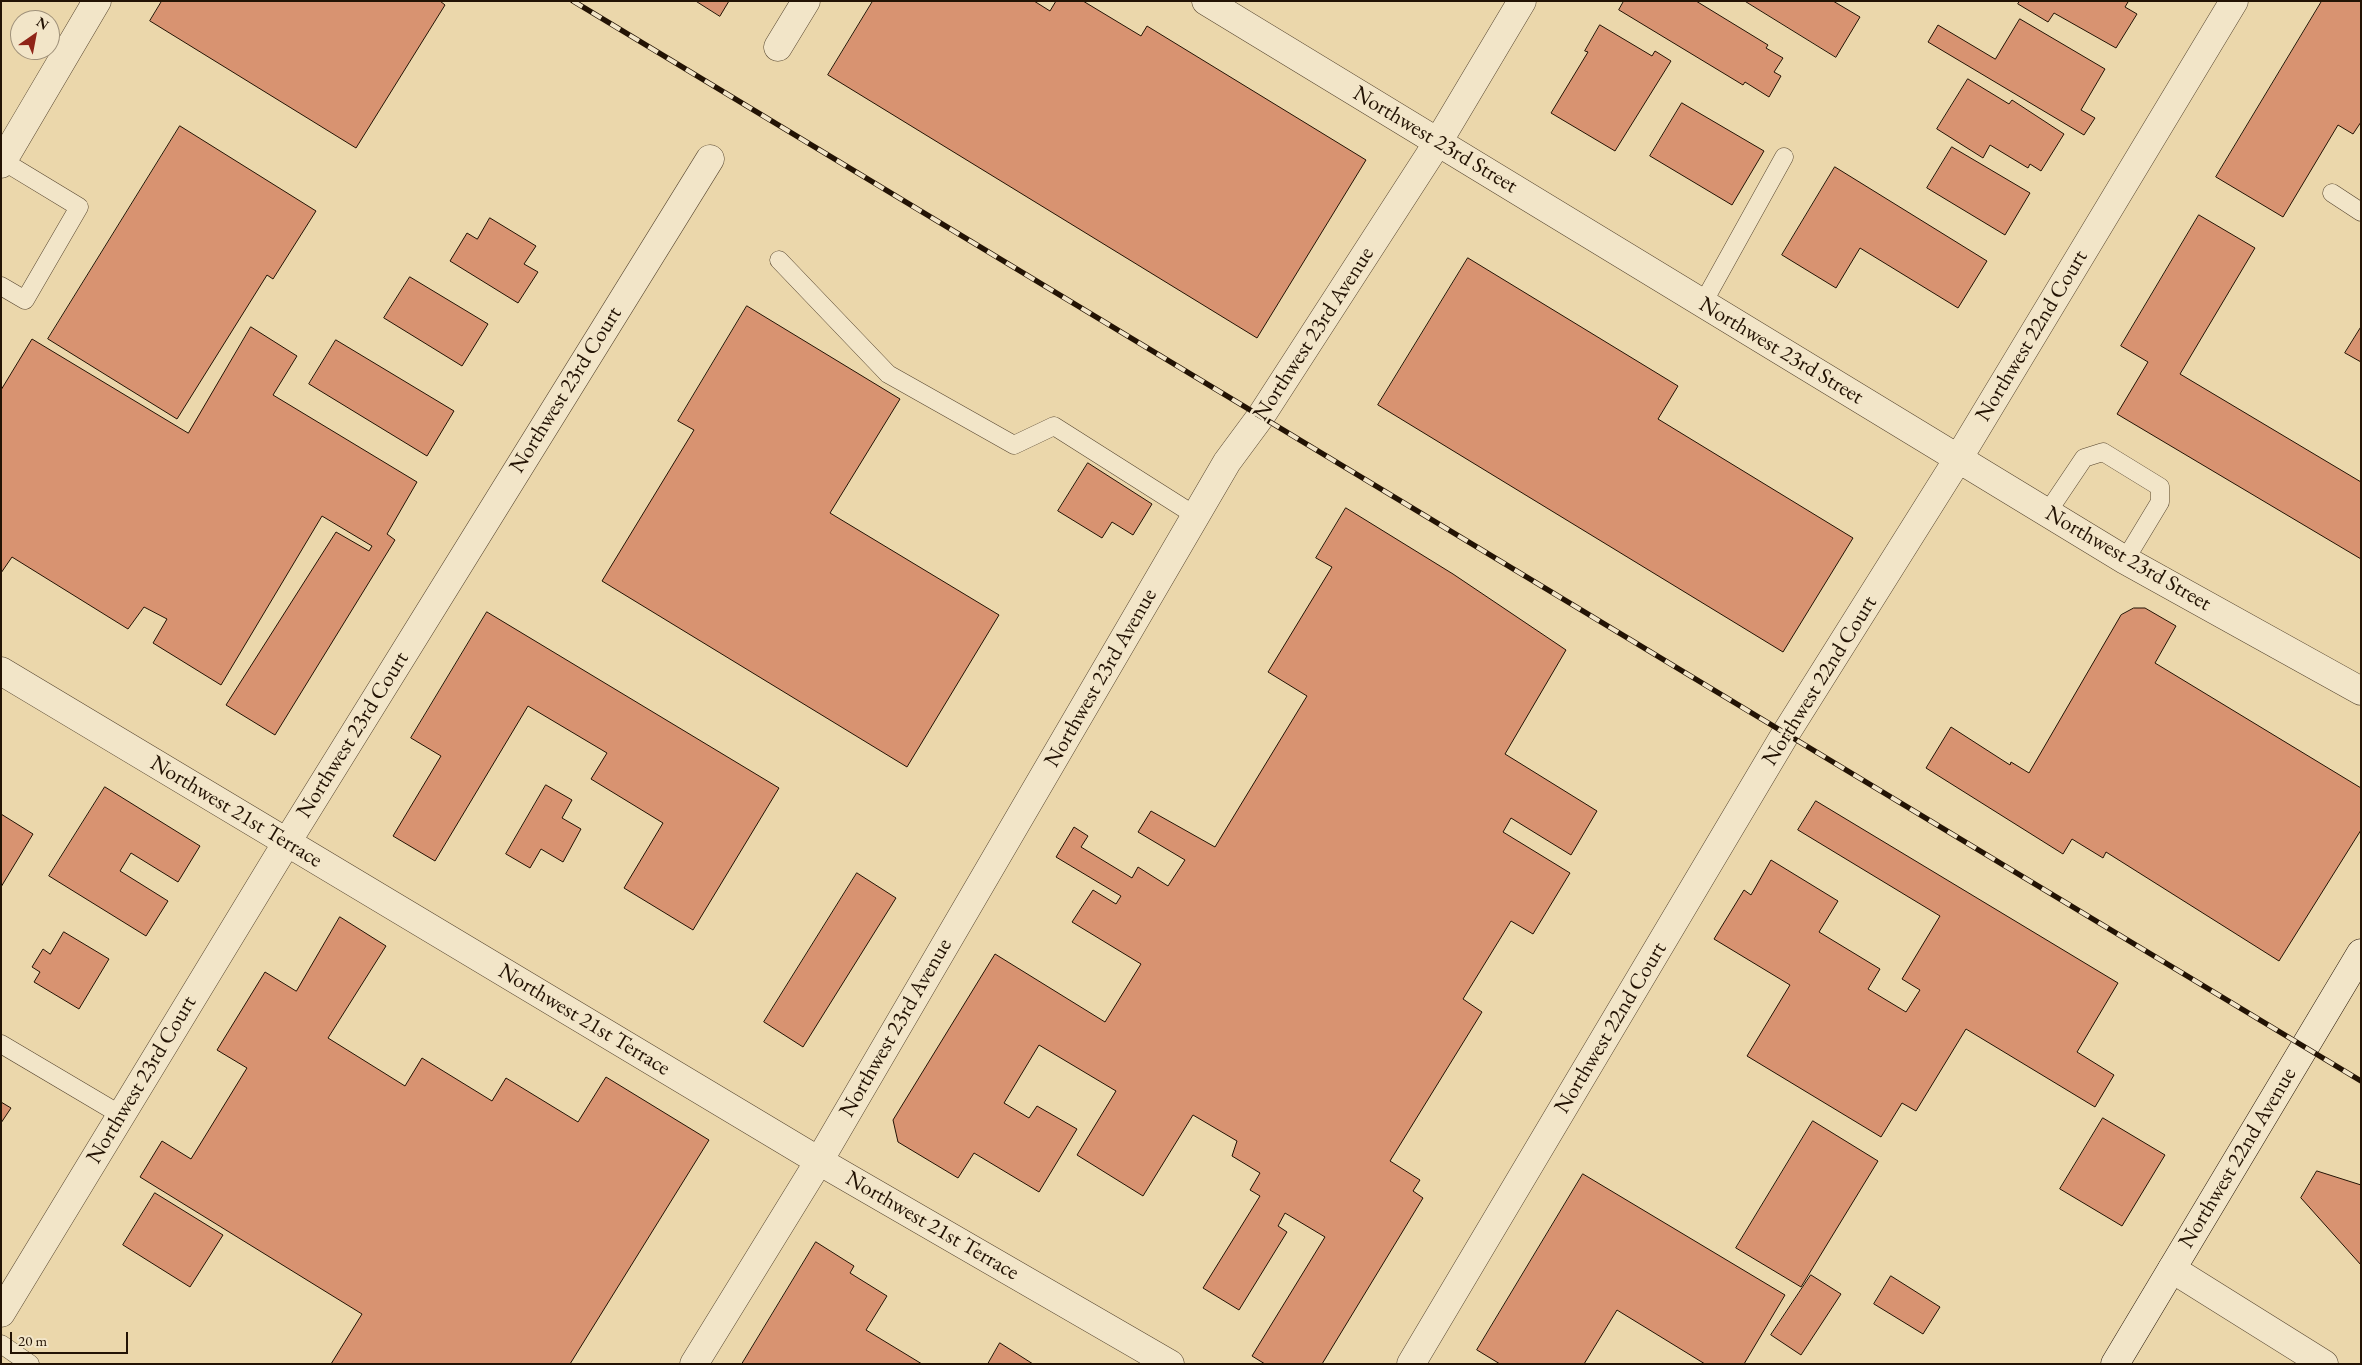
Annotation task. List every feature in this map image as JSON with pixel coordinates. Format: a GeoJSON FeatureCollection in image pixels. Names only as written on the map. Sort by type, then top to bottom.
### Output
{"type":"FeatureCollection","features":[{"type":"Feature","properties":{"kind":"street"},"geometry":{"type":"LineString","coordinates":[[2,163],[97,1]]}},
{"type":"Feature","properties":{"kind":"street"},"geometry":{"type":"LineString","coordinates":[[778,47],[806,1]]}},
{"type":"Feature","properties":{"kind":"street","name":"Northwest 23rd Street"},"geometry":{"type":"LineString","coordinates":[[1206,1],[2125,560],[2361,691]]}},
{"type":"Feature","properties":{"kind":"street","name":"Northwest 23rd Avenue"},"geometry":{"type":"LineString","coordinates":[[694,1364],[819,1161],[1227,462],[1261,416],[1438,142],[1522,1]]}},
{"type":"Feature","properties":{"kind":"street","name":"Northwest 22nd Court"},"geometry":{"type":"LineString","coordinates":[[1411,1364],[1786,733],[1958,459],[2234,1]]}},
{"type":"Feature","properties":{"kind":"street","name":"Northwest 23rd Court"},"geometry":{"type":"LineString","coordinates":[[1,1313],[286,842],[710,158]]}},
{"type":"Feature","properties":{"kind":"street","name":"Northwest 21st Terrace"},"geometry":{"type":"LineString","coordinates":[[1,671],[819,1161],[1170,1364]]}},
{"type":"Feature","properties":{"kind":"street","name":"Northwest 22nd Avenue"},"geometry":{"type":"LineString","coordinates":[[2115,1364],[2361,953]]}},
{"type":"Feature","properties":{"kind":"street"},"geometry":{"type":"LineString","coordinates":[[2172,1269],[2324,1364]]}},
{"type":"Feature","properties":{"kind":"lane"},"geometry":{"type":"LineString","coordinates":[[1703,303],[1784,157]]}},
{"type":"Feature","properties":{"kind":"lane"},"geometry":{"type":"LineString","coordinates":[[1,286],[25,300],[79,207],[2,163]]}},
{"type":"Feature","properties":{"kind":"lane"},"geometry":{"type":"LineString","coordinates":[[2332,193],[2361,212]]}},
{"type":"Feature","properties":{"kind":"lane"},"geometry":{"type":"LineString","coordinates":[[779,260],[888,374],[1014,445],[1054,426],[1196,516]]}},
{"type":"Feature","properties":{"kind":"lane"},"geometry":{"type":"LineString","coordinates":[[2047,513],[2084,458],[2103,452],[2160,487],[2160,502],[2125,560]]}},
{"type":"Feature","properties":{"kind":"lane"},"geometry":{"type":"LineString","coordinates":[[1,1044],[121,1115]]}},
{"type":"Feature","properties":{"kind":"lane"},"geometry":{"type":"LineString","coordinates":[[1,1344],[30,1364]]}},
{"type":"Feature","properties":{"kind":"building"},"geometry":{"type":"Polygon","coordinates":[[[162,1],[440,1],[445,5],[356,148],[150,21],[162,1]]]}},
{"type":"Feature","properties":{"kind":"building"},"geometry":{"type":"Polygon","coordinates":[[[696,1],[729,1],[720,16],[696,1]]]}},
{"type":"Feature","properties":{"kind":"building"},"geometry":{"type":"Polygon","coordinates":[[[873,1],[1034,1],[1050,11],[1056,1],[1083,1],[1141,36],[1147,26],[1366,160],[1257,338],[828,75],[873,1]]]}},
{"type":"Feature","properties":{"kind":"building"},"geometry":{"type":"Polygon","coordinates":[[[1624,1],[1696,1],[1768,45],[1766,48],[1783,58],[1774,72],[1781,76],[1769,97],[1745,82],[1743,85],[1619,10],[1624,1]]]}},
{"type":"Feature","properties":{"kind":"building"},"geometry":{"type":"Polygon","coordinates":[[[1745,1],[1833,1],[1860,17],[1836,57],[1745,1]]]}},
{"type":"Feature","properties":{"kind":"building"},"geometry":{"type":"Polygon","coordinates":[[[2020,1],[2126,1],[2128,2],[2125,7],[2137,14],[2116,48],[2054,13],[2048,22],[2018,4],[2020,1]]]}},
{"type":"Feature","properties":{"kind":"building"},"geometry":{"type":"Polygon","coordinates":[[[2322,1],[2361,1],[2361,122],[2353,134],[2338,125],[2283,217],[2216,177],[2322,1]]]}},
{"type":"Feature","properties":{"kind":"building"},"geometry":{"type":"Polygon","coordinates":[[[2020,19],[2105,69],[2081,110],[2095,118],[2084,135],[1928,42],[1938,25],[1995,59],[2020,19]]]}},
{"type":"Feature","properties":{"kind":"building"},"geometry":{"type":"Polygon","coordinates":[[[1600,25],[1652,56],[1655,51],[1671,61],[1615,151],[1551,113],[1588,52],[1585,51],[1600,25]]]}},
{"type":"Feature","properties":{"kind":"building"},"geometry":{"type":"Polygon","coordinates":[[[1968,79],[2009,104],[2012,100],[2064,134],[2041,171],[2030,164],[2028,168],[1990,145],[1983,158],[1937,129],[1968,79]]]}},
{"type":"Feature","properties":{"kind":"building"},"geometry":{"type":"Polygon","coordinates":[[[1682,103],[1764,151],[1732,205],[1650,156],[1682,103]]]}},
{"type":"Feature","properties":{"kind":"building"},"geometry":{"type":"Polygon","coordinates":[[[180,126],[316,211],[273,279],[267,275],[177,419],[48,339],[180,126]]]}},
{"type":"Feature","properties":{"kind":"building"},"geometry":{"type":"Polygon","coordinates":[[[1952,147],[2030,193],[2005,235],[1927,188],[1952,147]]]}},
{"type":"Feature","properties":{"kind":"building"},"geometry":{"type":"Polygon","coordinates":[[[1835,167],[1987,261],[1958,308],[1860,248],[1836,288],[1782,255],[1835,167]]]}},
{"type":"Feature","properties":{"kind":"building"},"geometry":{"type":"Polygon","coordinates":[[[2199,215],[2255,248],[2180,374],[2361,482],[2361,559],[2117,414],[2148,362],[2121,346],[2199,215]]]}},
{"type":"Feature","properties":{"kind":"building"},"geometry":{"type":"Polygon","coordinates":[[[490,218],[536,246],[524,264],[538,272],[518,303],[450,261],[467,233],[477,239],[490,218]]]}},
{"type":"Feature","properties":{"kind":"building"},"geometry":{"type":"Polygon","coordinates":[[[1468,258],[1678,386],[1658,419],[1853,538],[1783,652],[1378,405],[1468,258]]]}},
{"type":"Feature","properties":{"kind":"building"},"geometry":{"type":"Polygon","coordinates":[[[410,277],[488,324],[462,366],[384,318],[410,277]]]}},
{"type":"Feature","properties":{"kind":"building"},"geometry":{"type":"Polygon","coordinates":[[[747,306],[900,399],[830,513],[999,615],[907,767],[602,581],[694,430],[678,421],[747,306]]]}},
{"type":"Feature","properties":{"kind":"building"},"geometry":{"type":"Polygon","coordinates":[[[251,327],[297,356],[273,395],[417,482],[387,534],[395,540],[275,735],[226,705],[336,532],[369,551],[372,546],[322,516],[221,685],[153,643],[167,619],[144,607],[128,629],[12,557],[1,573],[1,390],[32,339],[188,433],[251,327]]]}},
{"type":"Feature","properties":{"kind":"building"},"geometry":{"type":"Polygon","coordinates":[[[2361,327],[2361,362],[2345,353],[2361,327]]]}},
{"type":"Feature","properties":{"kind":"building"},"geometry":{"type":"Polygon","coordinates":[[[336,340],[454,411],[427,456],[309,384],[336,340]]]}},
{"type":"Feature","properties":{"kind":"building"},"geometry":{"type":"Polygon","coordinates":[[[1088,463],[1152,504],[1133,535],[1112,522],[1102,538],[1058,511],[1088,463]]]}},
{"type":"Feature","properties":{"kind":"building"},"geometry":{"type":"Polygon","coordinates":[[[1346,508],[1453,574],[1566,650],[1505,754],[1597,811],[1571,855],[1511,818],[1503,832],[1570,873],[1533,934],[1511,921],[1463,999],[1482,1012],[1390,1161],[1420,1180],[1413,1191],[1423,1198],[1322,1364],[1265,1364],[1252,1356],[1325,1237],[1285,1213],[1278,1226],[1287,1232],[1239,1310],[1203,1288],[1260,1196],[1250,1190],[1260,1173],[1232,1156],[1237,1141],[1193,1115],[1143,1196],[1077,1155],[1116,1091],[1039,1045],[1004,1103],[1029,1118],[1037,1106],[1077,1129],[1039,1192],[974,1153],[958,1178],[898,1142],[893,1120],[995,954],[1105,1022],[1141,964],[1072,922],[1093,890],[1116,904],[1121,896],[1056,857],[1074,827],[1088,836],[1081,847],[1132,878],[1138,867],[1168,886],[1185,860],[1138,832],[1151,811],[1215,847],[1307,696],[1268,672],[1332,567],[1316,558],[1346,508]]]}},
{"type":"Feature","properties":{"kind":"building"},"geometry":{"type":"Polygon","coordinates":[[[2134,608],[2145,608],[2176,626],[2155,663],[2361,788],[2361,830],[2279,961],[2106,852],[2103,858],[2072,839],[2063,854],[1926,768],[1951,727],[2010,765],[2011,762],[2029,773],[2121,615],[2134,608]]]}},
{"type":"Feature","properties":{"kind":"building"},"geometry":{"type":"Polygon","coordinates":[[[487,612],[779,788],[693,930],[624,888],[663,823],[591,779],[607,753],[528,706],[435,861],[393,836],[441,756],[411,738],[487,612]]]}},
{"type":"Feature","properties":{"kind":"building"},"geometry":{"type":"Polygon","coordinates":[[[546,785],[572,800],[562,818],[581,829],[563,862],[541,849],[530,868],[506,854],[546,785]]]}},
{"type":"Feature","properties":{"kind":"building"},"geometry":{"type":"Polygon","coordinates":[[[105,787],[200,846],[178,882],[131,853],[120,871],[168,901],[146,936],[49,876],[105,787]]]}},
{"type":"Feature","properties":{"kind":"building"},"geometry":{"type":"Polygon","coordinates":[[[1816,801],[2118,983],[2077,1052],[2114,1075],[2095,1107],[1966,1029],[1916,1111],[1902,1103],[1881,1137],[1747,1056],[1790,985],[1714,939],[1744,890],[1751,895],[1771,860],[1838,901],[1819,932],[1880,969],[1868,989],[1906,1012],[1920,990],[1902,979],[1940,916],[1798,830],[1816,801]]]}},
{"type":"Feature","properties":{"kind":"building"},"geometry":{"type":"Polygon","coordinates":[[[1,814],[33,834],[1,887],[1,814]]]}},
{"type":"Feature","properties":{"kind":"building"},"geometry":{"type":"Polygon","coordinates":[[[857,873],[896,898],[803,1047],[764,1022],[857,873]]]}},
{"type":"Feature","properties":{"kind":"building"},"geometry":{"type":"Polygon","coordinates":[[[340,917],[386,946],[328,1038],[405,1086],[422,1058],[492,1101],[506,1078],[578,1122],[606,1077],[709,1140],[570,1364],[331,1364],[362,1314],[140,1177],[162,1141],[191,1159],[247,1068],[217,1050],[265,972],[296,991],[340,917]]]}},
{"type":"Feature","properties":{"kind":"building"},"geometry":{"type":"Polygon","coordinates":[[[64,932],[109,959],[79,1009],[34,982],[40,972],[32,967],[43,949],[50,954],[64,932]]]}},
{"type":"Feature","properties":{"kind":"building"},"geometry":{"type":"Polygon","coordinates":[[[1,1102],[11,1108],[1,1123],[1,1102]]]}},
{"type":"Feature","properties":{"kind":"building"},"geometry":{"type":"Polygon","coordinates":[[[2103,1118],[2165,1155],[2122,1226],[2060,1189],[2103,1118]]]}},
{"type":"Feature","properties":{"kind":"building"},"geometry":{"type":"Polygon","coordinates":[[[1813,1121],[1878,1161],[1801,1287],[1736,1248],[1813,1121]]]}},
{"type":"Feature","properties":{"kind":"building"},"geometry":{"type":"Polygon","coordinates":[[[2317,1171],[2361,1185],[2361,1265],[2301,1198],[2317,1171]]]}},
{"type":"Feature","properties":{"kind":"building"},"geometry":{"type":"Polygon","coordinates":[[[1583,1174],[1785,1295],[1744,1364],[1705,1364],[1617,1310],[1584,1364],[1500,1364],[1477,1350],[1583,1174]]]}},
{"type":"Feature","properties":{"kind":"building"},"geometry":{"type":"Polygon","coordinates":[[[155,1193],[223,1235],[190,1287],[123,1245],[155,1193]]]}},
{"type":"Feature","properties":{"kind":"building"},"geometry":{"type":"Polygon","coordinates":[[[816,1242],[854,1266],[850,1273],[887,1296],[866,1330],[922,1364],[742,1364],[816,1242]]]}},
{"type":"Feature","properties":{"kind":"building"},"geometry":{"type":"Polygon","coordinates":[[[1811,1275],[1841,1294],[1801,1355],[1771,1335],[1811,1275]]]}},
{"type":"Feature","properties":{"kind":"building"},"geometry":{"type":"Polygon","coordinates":[[[1891,1276],[1940,1307],[1923,1334],[1874,1304],[1891,1276]]]}},
{"type":"Feature","properties":{"kind":"building"},"geometry":{"type":"Polygon","coordinates":[[[1000,1343],[1033,1364],[988,1364],[1000,1343]]]}},
{"type":"Feature","properties":{"kind":"railway"},"geometry":{"type":"LineString","coordinates":[[573,1],[2361,1081]]}}]}
